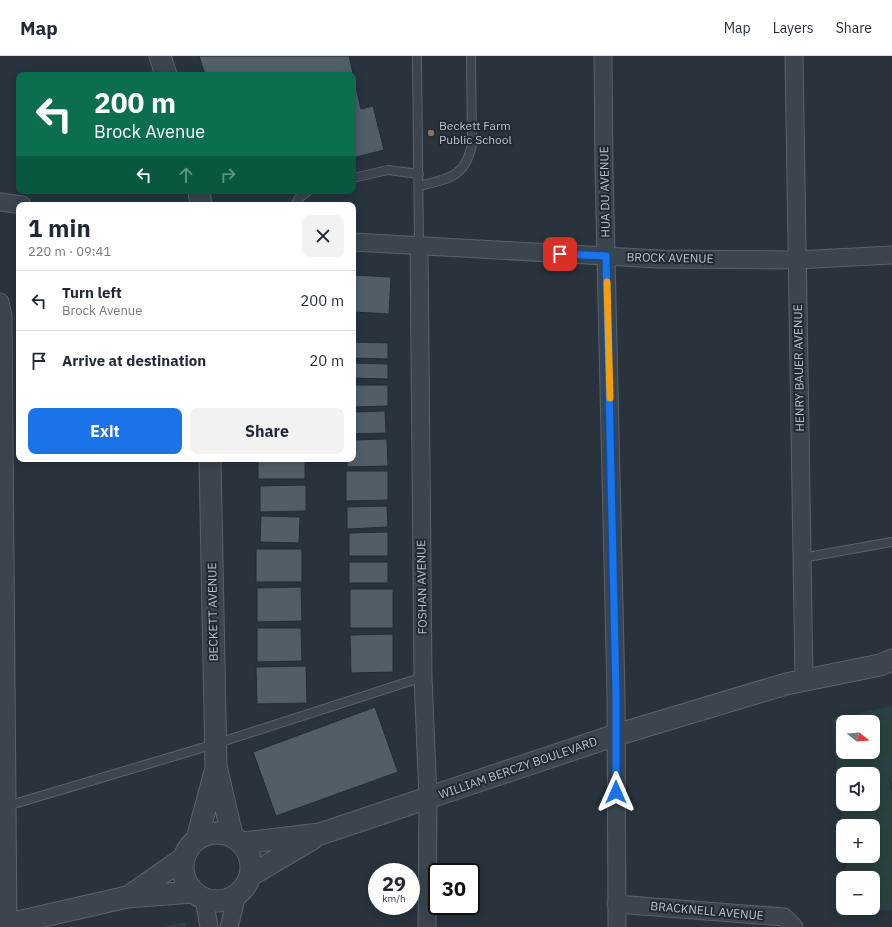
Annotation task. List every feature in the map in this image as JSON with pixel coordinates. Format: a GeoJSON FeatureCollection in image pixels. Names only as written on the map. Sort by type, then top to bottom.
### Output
{"type":"FeatureCollection","features":[{"type":"Feature","properties":{"kind":"street"},"geometry":{"type":"LineString","coordinates":[[160,56],[165,72]]}},
{"type":"Feature","properties":{"kind":"street","name":"HUA DU AVENUE"},"geometry":{"type":"LineString","coordinates":[[603,56],[616,735],[617,927]]}},
{"type":"Feature","properties":{"kind":"street","name":"HENRY BAUER AVENUE"},"geometry":{"type":"LineString","coordinates":[[794,56],[796,260],[804,680]]}},
{"type":"Feature","properties":{"kind":"street"},"geometry":{"type":"LineString","coordinates":[[0,202],[16,204]]}},
{"type":"Feature","properties":{"kind":"street","name":"BROCK AVENUE"},"geometry":{"type":"LineString","coordinates":[[356,242],[419,247],[659,259],[796,260],[892,255]]}},
{"type":"Feature","properties":{"kind":"street","name":"FOSHAN AVENUE"},"geometry":{"type":"LineString","coordinates":[[419,247],[423,677],[428,799],[427,927]]}},
{"type":"Feature","properties":{"kind":"street"},"geometry":{"type":"LineString","coordinates":[[0,302],[3,316],[7,806],[5,926],[127,897],[199,895],[221,901],[237,896]]}},
{"type":"Feature","properties":{"kind":"street","name":"BECKETT AVENUE"},"geometry":{"type":"LineString","coordinates":[[197,839],[216,766],[210,462]]}},
{"type":"Feature","properties":{"kind":"street","name":"WILLIAM BERCZY BOULEVARD"},"geometry":{"type":"LineString","coordinates":[[251,875],[320,834],[616,735],[786,684],[888,663]]}},
{"type":"Feature","properties":{"kind":"street","name":"BECKETT AVENUE"},"geometry":{"type":"LineString","coordinates":[[216,766],[237,839]]}},
{"type":"Feature","properties":{"kind":"street"},"geometry":{"type":"LineString","coordinates":[[209,927],[199,895],[184,876],[184,858],[189,847],[197,839],[205,834],[214,832],[237,839],[251,858],[251,875],[248,883],[237,896],[229,927]]}},
{"type":"Feature","properties":{"kind":"street","name":"WILLIAM BERCZY BOULEVARD"},"geometry":{"type":"LineString","coordinates":[[237,839],[320,834]]}},
{"type":"Feature","properties":{"kind":"street"},"geometry":{"type":"LineString","coordinates":[[127,897],[184,858]]}},
{"type":"Feature","properties":{"kind":"street","name":"BRACKNELL AVENUE"},"geometry":{"type":"LineString","coordinates":[[616,904],[784,918],[794,927]]}},
{"type":"Feature","properties":{"kind":"lane"},"geometry":{"type":"LineString","coordinates":[[417,56],[419,247]]}},
{"type":"Feature","properties":{"kind":"lane"},"geometry":{"type":"LineString","coordinates":[[419,186],[456,175],[463,168],[470,156],[472,144],[471,56]]}},
{"type":"Feature","properties":{"kind":"lane"},"geometry":{"type":"LineString","coordinates":[[356,177],[388,170],[419,174]]}},
{"type":"Feature","properties":{"kind":"lane"},"geometry":{"type":"LineString","coordinates":[[297,202],[304,194]]}},
{"type":"Feature","properties":{"kind":"lane"},"geometry":{"type":"LineString","coordinates":[[802,558],[892,542]]}},
{"type":"Feature","properties":{"kind":"lane"},"geometry":{"type":"LineString","coordinates":[[7,806],[216,744],[423,677]]}},
{"type":"Feature","properties":{"kind":"green space"},"geometry":{"type":"Polygon","coordinates":[[[892,706],[892,910],[880,910],[880,871],[847,871],[846,863],[880,863],[880,819],[842,819],[841,811],[880,811],[880,767],[837,767],[832,719],[836,718],[836,759],[880,759],[880,715],[850,715],[892,706]]]}},
{"type":"Feature","properties":{"kind":"green space"},"geometry":{"type":"Polygon","coordinates":[[[186,922],[186,927],[161,927],[186,922]]]}},
{"type":"Feature","properties":{"kind":"building"},"geometry":{"type":"Polygon","coordinates":[[[199,56],[349,56],[353,72],[204,72],[199,56]]]}},
{"type":"Feature","properties":{"kind":"building"},"geometry":{"type":"Polygon","coordinates":[[[356,87],[361,109],[373,106],[384,150],[356,157],[356,87]]]}},
{"type":"Feature","properties":{"kind":"building"},"geometry":{"type":"Polygon","coordinates":[[[356,275],[391,277],[389,314],[356,312],[356,275]]]}},
{"type":"Feature","properties":{"kind":"building"},"geometry":{"type":"Polygon","coordinates":[[[356,342],[388,343],[388,359],[356,358],[356,342]]]}},
{"type":"Feature","properties":{"kind":"building"},"geometry":{"type":"Polygon","coordinates":[[[356,363],[388,364],[388,379],[356,378],[356,363]]]}},
{"type":"Feature","properties":{"kind":"building"},"geometry":{"type":"Polygon","coordinates":[[[356,385],[388,385],[388,406],[356,407],[356,385]]]}},
{"type":"Feature","properties":{"kind":"building"},"geometry":{"type":"Polygon","coordinates":[[[385,411],[386,433],[356,434],[356,412],[385,411]]]}},
{"type":"Feature","properties":{"kind":"building"},"geometry":{"type":"Polygon","coordinates":[[[387,439],[388,466],[347,467],[347,462],[356,462],[356,440],[387,439]]]}},
{"type":"Feature","properties":{"kind":"building"},"geometry":{"type":"Polygon","coordinates":[[[258,462],[305,462],[305,479],[258,479],[258,462]]]}},
{"type":"Feature","properties":{"kind":"building"},"geometry":{"type":"Polygon","coordinates":[[[346,471],[388,471],[388,500],[346,501],[346,471]]]}},
{"type":"Feature","properties":{"kind":"building"},"geometry":{"type":"Polygon","coordinates":[[[306,485],[306,511],[260,512],[260,486],[306,485]]]}},
{"type":"Feature","properties":{"kind":"building"},"geometry":{"type":"Polygon","coordinates":[[[387,506],[388,527],[347,529],[347,507],[387,506]]]}},
{"type":"Feature","properties":{"kind":"building"},"geometry":{"type":"Polygon","coordinates":[[[261,516],[300,517],[299,543],[260,542],[261,516]]]}},
{"type":"Feature","properties":{"kind":"building"},"geometry":{"type":"Polygon","coordinates":[[[388,532],[388,556],[349,556],[349,533],[388,532]]]}},
{"type":"Feature","properties":{"kind":"building"},"geometry":{"type":"Polygon","coordinates":[[[256,549],[302,549],[302,582],[256,582],[256,549]]]}},
{"type":"Feature","properties":{"kind":"building"},"geometry":{"type":"Polygon","coordinates":[[[349,562],[388,562],[388,583],[349,583],[349,562]]]}},
{"type":"Feature","properties":{"kind":"building"},"geometry":{"type":"Polygon","coordinates":[[[301,587],[302,621],[257,622],[257,588],[301,587]]]}},
{"type":"Feature","properties":{"kind":"building"},"geometry":{"type":"Polygon","coordinates":[[[350,589],[393,589],[393,628],[350,628],[350,589]]]}},
{"type":"Feature","properties":{"kind":"building"},"geometry":{"type":"Polygon","coordinates":[[[257,628],[301,628],[302,661],[257,662],[257,628]]]}},
{"type":"Feature","properties":{"kind":"building"},"geometry":{"type":"Polygon","coordinates":[[[393,634],[393,672],[351,673],[350,635],[393,634]]]}},
{"type":"Feature","properties":{"kind":"building"},"geometry":{"type":"Polygon","coordinates":[[[306,666],[307,703],[257,704],[256,667],[306,666]]]}},
{"type":"Feature","properties":{"kind":"building"},"geometry":{"type":"Polygon","coordinates":[[[375,707],[398,772],[276,816],[253,752],[375,707]]]}},
{"type":"Feature","properties":{"kind":"building"},"geometry":{"type":"Polygon","coordinates":[[[892,776],[892,792],[890,779],[892,776]]]}},
{"type":"Feature","properties":{"kind":"slow traffic"},"geometry":{"type":"LineString","coordinates":[[607,282],[610,398]]}},
{"type":"Feature","properties":{"kind":"place","name":"Beckett Farm Public School"},"geometry":{"type":"Point","coordinates":[431,133]}},
{"type":"Feature","properties":{"kind":"route"},"geometry":{"type":"LineString","coordinates":[[560,254],[606,256],[616,694],[616,792]]}}]}
